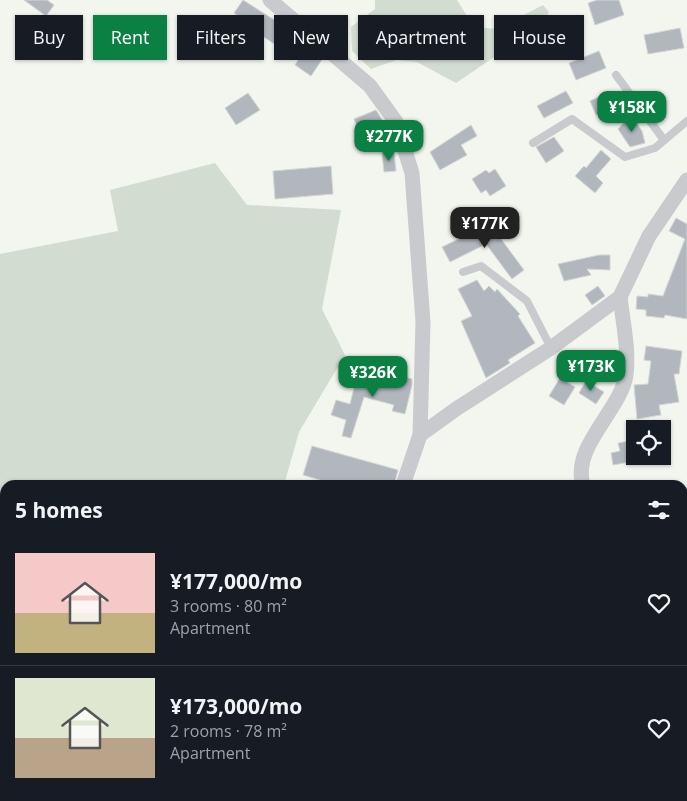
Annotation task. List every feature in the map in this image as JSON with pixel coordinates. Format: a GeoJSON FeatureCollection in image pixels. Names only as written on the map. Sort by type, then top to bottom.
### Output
{"type":"FeatureCollection","features":[{"type":"Feature","properties":{"kind":"street"},"geometry":{"type":"LineString","coordinates":[[270,0],[370,86],[396,122],[412,173],[419,244],[423,322],[420,435],[405,480]]}},
{"type":"Feature","properties":{"kind":"street"},"geometry":{"type":"LineString","coordinates":[[420,435],[456,409],[551,348],[620,298],[649,236],[687,180]]}},
{"type":"Feature","properties":{"kind":"street"},"geometry":{"type":"LineString","coordinates":[[583,480],[584,457],[600,426],[616,402],[626,376],[626,349],[620,298]]}},
{"type":"Feature","properties":{"kind":"lane"},"geometry":{"type":"LineString","coordinates":[[616,75],[664,140]]}},
{"type":"Feature","properties":{"kind":"lane"},"geometry":{"type":"LineString","coordinates":[[533,143],[572,119],[625,157],[655,148],[687,122]]}},
{"type":"Feature","properties":{"kind":"lane"},"geometry":{"type":"LineString","coordinates":[[463,272],[481,266],[527,301],[551,348]]}},
{"type":"Feature","properties":{"kind":"shaded area"},"geometry":{"type":"Polygon","coordinates":[[[375,0],[457,0],[466,15],[367,15],[375,9],[375,0]]]}},
{"type":"Feature","properties":{"kind":"shaded area"},"geometry":{"type":"Polygon","coordinates":[[[543,5],[549,12],[547,15],[524,15],[543,5]]]}},
{"type":"Feature","properties":{"kind":"shaded area"},"geometry":{"type":"Polygon","coordinates":[[[358,22],[358,57],[352,51],[351,27],[358,22]]]}},
{"type":"Feature","properties":{"kind":"shaded area"},"geometry":{"type":"Polygon","coordinates":[[[484,28],[494,29],[494,57],[456,83],[417,62],[396,60],[484,60],[484,28]]]}},
{"type":"Feature","properties":{"kind":"shaded area"},"geometry":{"type":"Polygon","coordinates":[[[362,60],[396,60],[371,69],[362,60]]]}},
{"type":"Feature","properties":{"kind":"shaded area"},"geometry":{"type":"Polygon","coordinates":[[[215,163],[247,205],[341,210],[322,309],[345,355],[299,432],[285,480],[0,480],[0,254],[118,231],[110,190],[215,163]]]}},
{"type":"Feature","properties":{"kind":"building"},"geometry":{"type":"Polygon","coordinates":[[[24,0],[47,0],[54,5],[47,15],[24,0]]]}},
{"type":"Feature","properties":{"kind":"building"},"geometry":{"type":"Polygon","coordinates":[[[243,0],[274,20],[274,44],[264,37],[264,15],[237,15],[234,13],[243,0]]]}},
{"type":"Feature","properties":{"kind":"building"},"geometry":{"type":"Polygon","coordinates":[[[597,0],[619,0],[624,15],[595,25],[588,3],[597,0]]]}},
{"type":"Feature","properties":{"kind":"building"},"geometry":{"type":"Polygon","coordinates":[[[680,28],[684,48],[648,54],[644,35],[680,28]]]}},
{"type":"Feature","properties":{"kind":"building"},"geometry":{"type":"Polygon","coordinates":[[[599,51],[606,68],[576,80],[569,63],[584,60],[584,57],[599,51]]]}},
{"type":"Feature","properties":{"kind":"building"},"geometry":{"type":"Polygon","coordinates":[[[298,60],[322,60],[311,76],[295,65],[298,60]]]}},
{"type":"Feature","properties":{"kind":"building"},"geometry":{"type":"Polygon","coordinates":[[[566,91],[573,103],[544,118],[537,106],[566,91]]]}},
{"type":"Feature","properties":{"kind":"building"},"geometry":{"type":"Polygon","coordinates":[[[248,93],[260,110],[236,125],[225,108],[248,93]]]}},
{"type":"Feature","properties":{"kind":"building"},"geometry":{"type":"Polygon","coordinates":[[[605,94],[612,108],[596,115],[590,101],[605,94]]]}},
{"type":"Feature","properties":{"kind":"building"},"geometry":{"type":"Polygon","coordinates":[[[376,110],[386,126],[360,135],[354,119],[376,110]]]}},
{"type":"Feature","properties":{"kind":"building"},"geometry":{"type":"Polygon","coordinates":[[[631,115],[642,131],[645,143],[630,147],[618,129],[631,115]]]}},
{"type":"Feature","properties":{"kind":"building"},"geometry":{"type":"Polygon","coordinates":[[[471,125],[477,136],[461,145],[467,155],[440,170],[430,152],[471,125]]]}},
{"type":"Feature","properties":{"kind":"building"},"geometry":{"type":"Polygon","coordinates":[[[554,137],[564,151],[546,163],[536,147],[554,137]]]}},
{"type":"Feature","properties":{"kind":"building"},"geometry":{"type":"Polygon","coordinates":[[[601,150],[611,159],[596,176],[603,183],[595,193],[575,176],[584,166],[586,168],[601,150]]]}},
{"type":"Feature","properties":{"kind":"building"},"geometry":{"type":"Polygon","coordinates":[[[394,152],[396,171],[384,172],[382,153],[394,152]]]}},
{"type":"Feature","properties":{"kind":"building"},"geometry":{"type":"Polygon","coordinates":[[[331,166],[333,194],[275,199],[273,171],[331,166]]]}},
{"type":"Feature","properties":{"kind":"building"},"geometry":{"type":"Polygon","coordinates":[[[495,169],[506,186],[490,196],[486,190],[481,193],[472,179],[486,170],[489,173],[495,169]]]}},
{"type":"Feature","properties":{"kind":"building"},"geometry":{"type":"Polygon","coordinates":[[[676,218],[687,224],[687,319],[665,315],[664,318],[646,316],[646,310],[636,309],[637,296],[648,297],[648,294],[663,296],[685,239],[669,231],[676,218]]]}},
{"type":"Feature","properties":{"kind":"building"},"geometry":{"type":"Polygon","coordinates":[[[490,224],[524,270],[512,279],[486,244],[450,262],[442,247],[490,224]]]}},
{"type":"Feature","properties":{"kind":"building"},"geometry":{"type":"Polygon","coordinates":[[[599,255],[610,255],[610,270],[587,269],[591,275],[564,281],[558,264],[599,255]]]}},
{"type":"Feature","properties":{"kind":"building"},"geometry":{"type":"Polygon","coordinates":[[[477,280],[484,291],[489,286],[495,292],[497,289],[520,314],[518,316],[535,343],[508,360],[510,363],[486,378],[461,321],[472,316],[458,289],[477,280]]]}},
{"type":"Feature","properties":{"kind":"building"},"geometry":{"type":"Polygon","coordinates":[[[598,286],[605,296],[592,305],[585,295],[598,286]]]}},
{"type":"Feature","properties":{"kind":"building"},"geometry":{"type":"Polygon","coordinates":[[[646,346],[682,351],[679,374],[674,374],[679,402],[659,405],[661,415],[637,419],[634,385],[648,384],[651,361],[644,360],[646,346]]]}},
{"type":"Feature","properties":{"kind":"building"},"geometry":{"type":"Polygon","coordinates":[[[358,372],[398,382],[400,376],[412,379],[412,385],[405,414],[392,411],[394,405],[364,397],[351,438],[342,436],[346,420],[331,415],[336,400],[350,404],[358,372]]]}},
{"type":"Feature","properties":{"kind":"building"},"geometry":{"type":"Polygon","coordinates":[[[560,378],[575,387],[564,405],[549,396],[560,378]]]}},
{"type":"Feature","properties":{"kind":"building"},"geometry":{"type":"Polygon","coordinates":[[[586,381],[604,392],[596,404],[579,393],[586,381]]]}},
{"type":"Feature","properties":{"kind":"building"},"geometry":{"type":"Polygon","coordinates":[[[626,442],[626,463],[613,465],[611,453],[620,451],[618,443],[626,442]]]}},
{"type":"Feature","properties":{"kind":"building"},"geometry":{"type":"Polygon","coordinates":[[[312,446],[398,470],[395,480],[320,480],[303,475],[312,446]]]}}]}
